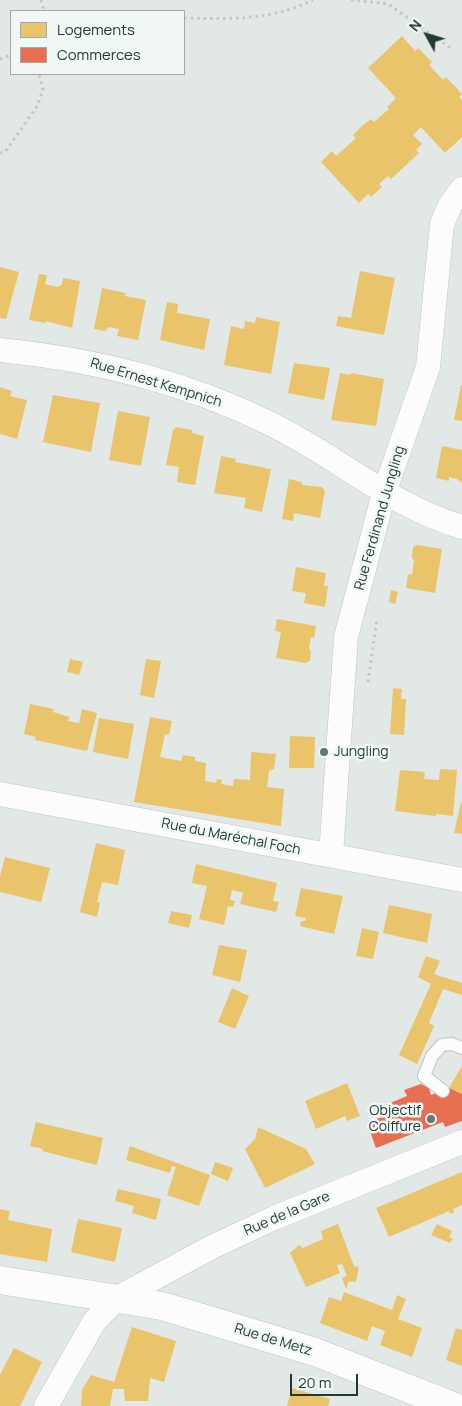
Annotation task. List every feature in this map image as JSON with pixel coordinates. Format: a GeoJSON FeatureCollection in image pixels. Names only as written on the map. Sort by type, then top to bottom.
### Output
{"type":"FeatureCollection","features":[{"type":"Feature","properties":{"kind":"street","name":"Rue Ferdinand Jungling"},"geometry":{"type":"LineString","coordinates":[[331,855],[346,638],[384,493],[428,367],[442,224],[450,205],[462,189]]}},
{"type":"Feature","properties":{"kind":"street","name":"Rue Ernest Kempnich"},"geometry":{"type":"LineString","coordinates":[[0,350],[88,362],[189,390],[269,423],[308,444],[384,493],[462,527]]}},
{"type":"Feature","properties":{"kind":"street","name":"Rue du Maréchal Foch"},"geometry":{"type":"LineString","coordinates":[[0,794],[462,880]]}},
{"type":"Feature","properties":{"kind":"street","name":"Rue de la Gare"},"geometry":{"type":"LineString","coordinates":[[46,1406],[94,1322],[117,1298],[212,1247],[274,1218],[462,1142]]}},
{"type":"Feature","properties":{"kind":"street","name":"Rue de Metz"},"geometry":{"type":"LineString","coordinates":[[0,1280],[162,1306],[315,1352],[412,1398],[453,1406]]}},
{"type":"Feature","properties":{"kind":"lane"},"geometry":{"type":"LineString","coordinates":[[443,1091],[424,1076],[432,1056],[442,1045],[452,1044],[462,1048]]}},
{"type":"Feature","properties":{"kind":"path"},"geometry":{"type":"LineString","coordinates":[[185,18],[254,19],[297,8],[313,0]]}},
{"type":"Feature","properties":{"kind":"path"},"geometry":{"type":"LineString","coordinates":[[351,0],[388,4],[452,49]]}},
{"type":"Feature","properties":{"kind":"path"},"geometry":{"type":"LineString","coordinates":[[0,153],[5,152],[36,108],[43,90],[39,75]]}},
{"type":"Feature","properties":{"kind":"path"},"geometry":{"type":"LineString","coordinates":[[367,690],[378,611]]}},
{"type":"Feature","properties":{"kind":"building: Logements"},"geometry":{"type":"Polygon","coordinates":[[[402,36],[415,51],[418,48],[432,62],[429,65],[443,80],[446,77],[462,94],[459,97],[462,100],[462,137],[445,153],[421,127],[413,135],[422,144],[416,150],[419,153],[391,179],[388,176],[379,184],[382,187],[371,197],[368,194],[359,203],[321,162],[332,151],[336,156],[356,138],[353,135],[363,125],[371,119],[374,122],[389,109],[387,107],[396,98],[368,68],[402,36]]]}},
{"type":"Feature","properties":{"kind":"building: Logements"},"geometry":{"type":"Polygon","coordinates":[[[0,267],[19,272],[6,319],[0,318],[0,267]]]}},
{"type":"Feature","properties":{"kind":"building: Logements"},"geometry":{"type":"Polygon","coordinates":[[[360,271],[395,278],[384,335],[336,326],[338,316],[351,318],[360,271]]]}},
{"type":"Feature","properties":{"kind":"building: Logements"},"geometry":{"type":"Polygon","coordinates":[[[39,274],[47,275],[45,284],[58,287],[62,284],[63,278],[80,281],[72,328],[46,321],[46,323],[29,320],[39,274]]]}},
{"type":"Feature","properties":{"kind":"building: Logements"},"geometry":{"type":"Polygon","coordinates":[[[102,288],[126,293],[125,296],[146,300],[138,340],[117,336],[119,329],[109,327],[105,331],[94,329],[102,288]]]}},
{"type":"Feature","properties":{"kind":"building: Logements"},"geometry":{"type":"Polygon","coordinates":[[[167,302],[178,304],[177,313],[210,319],[204,350],[160,340],[167,302]]]}},
{"type":"Feature","properties":{"kind":"building: Logements"},"geometry":{"type":"Polygon","coordinates":[[[256,317],[280,322],[271,374],[224,365],[231,326],[244,329],[245,321],[255,323],[256,317]]]}},
{"type":"Feature","properties":{"kind":"building: Logements"},"geometry":{"type":"Polygon","coordinates":[[[294,363],[330,368],[324,400],[288,393],[294,363]]]}},
{"type":"Feature","properties":{"kind":"building: Logements"},"geometry":{"type":"Polygon","coordinates":[[[340,373],[384,379],[376,426],[331,420],[340,373]]]}},
{"type":"Feature","properties":{"kind":"building: Logements"},"geometry":{"type":"Polygon","coordinates":[[[462,385],[462,421],[454,420],[462,385]]]}},
{"type":"Feature","properties":{"kind":"building: Logements"},"geometry":{"type":"Polygon","coordinates":[[[0,387],[12,391],[10,396],[27,400],[17,439],[0,434],[0,387]]]}},
{"type":"Feature","properties":{"kind":"building: Logements"},"geometry":{"type":"Polygon","coordinates":[[[53,395],[100,403],[91,452],[43,442],[53,395]]]}},
{"type":"Feature","properties":{"kind":"building: Logements"},"geometry":{"type":"Polygon","coordinates":[[[118,411],[150,417],[141,466],[109,460],[118,411]]]}},
{"type":"Feature","properties":{"kind":"building: Logements"},"geometry":{"type":"Polygon","coordinates":[[[176,427],[192,430],[192,433],[204,436],[195,485],[177,482],[179,467],[166,465],[173,430],[176,427]]]}},
{"type":"Feature","properties":{"kind":"building: Logements"},"geometry":{"type":"Polygon","coordinates":[[[442,446],[462,450],[462,483],[457,479],[449,477],[449,481],[436,478],[442,446]]]}},
{"type":"Feature","properties":{"kind":"building: Logements"},"geometry":{"type":"Polygon","coordinates":[[[221,456],[236,459],[235,462],[271,469],[262,512],[244,508],[246,498],[214,493],[221,456]]]}},
{"type":"Feature","properties":{"kind":"building: Logements"},"geometry":{"type":"Polygon","coordinates":[[[289,479],[302,482],[302,485],[322,487],[325,491],[320,518],[294,513],[293,521],[282,519],[289,479]]]}},
{"type":"Feature","properties":{"kind":"building: Logements"},"geometry":{"type":"Polygon","coordinates":[[[417,545],[442,549],[435,593],[406,588],[408,574],[412,575],[413,547],[417,545]]]}},
{"type":"Feature","properties":{"kind":"building: Logements"},"geometry":{"type":"Polygon","coordinates":[[[296,567],[326,573],[324,586],[328,586],[325,607],[304,603],[306,593],[292,591],[296,567]]]}},
{"type":"Feature","properties":{"kind":"building: Logements"},"geometry":{"type":"Polygon","coordinates":[[[391,590],[398,592],[395,604],[389,602],[391,590]]]}},
{"type":"Feature","properties":{"kind":"building: Logements"},"geometry":{"type":"Polygon","coordinates":[[[277,619],[316,626],[314,638],[311,637],[309,648],[311,652],[310,660],[306,663],[276,658],[281,632],[275,631],[277,619]]]}},
{"type":"Feature","properties":{"kind":"building: Logements"},"geometry":{"type":"Polygon","coordinates":[[[70,659],[83,662],[79,675],[67,672],[70,659]]]}},
{"type":"Feature","properties":{"kind":"building: Logements"},"geometry":{"type":"Polygon","coordinates":[[[146,659],[161,661],[154,698],[140,695],[146,659]]]}},
{"type":"Feature","properties":{"kind":"building: Logements"},"geometry":{"type":"Polygon","coordinates":[[[393,688],[402,689],[401,699],[406,699],[404,735],[390,734],[393,688]]]}},
{"type":"Feature","properties":{"kind":"building: Logements"},"geometry":{"type":"Polygon","coordinates":[[[30,704],[54,709],[53,712],[70,717],[68,721],[79,723],[82,709],[97,713],[87,751],[35,740],[36,737],[24,734],[30,704]]]}},
{"type":"Feature","properties":{"kind":"building: Logements"},"geometry":{"type":"Polygon","coordinates":[[[150,717],[172,721],[169,735],[165,734],[160,757],[181,761],[183,755],[195,757],[195,761],[206,763],[205,781],[216,783],[217,779],[222,780],[221,784],[233,786],[234,779],[250,780],[251,752],[276,754],[274,769],[269,771],[267,787],[284,789],[281,826],[134,802],[150,717]]]}},
{"type":"Feature","properties":{"kind":"building: Logements"},"geometry":{"type":"Polygon","coordinates":[[[99,718],[134,724],[128,759],[93,752],[99,718]]]}},
{"type":"Feature","properties":{"kind":"building: Logements"},"geometry":{"type":"Polygon","coordinates":[[[290,736],[315,737],[314,768],[289,768],[290,736]]]}},
{"type":"Feature","properties":{"kind":"building: Logements"},"geometry":{"type":"Polygon","coordinates":[[[440,769],[457,770],[453,816],[395,811],[400,770],[425,772],[424,779],[439,780],[440,769]]]}},
{"type":"Feature","properties":{"kind":"building: Logements"},"geometry":{"type":"Polygon","coordinates":[[[462,802],[462,834],[454,833],[462,802]]]}},
{"type":"Feature","properties":{"kind":"building: Logements"},"geometry":{"type":"Polygon","coordinates":[[[96,843],[125,850],[118,885],[102,882],[97,902],[100,903],[97,917],[80,912],[96,843]]]}},
{"type":"Feature","properties":{"kind":"building: Logements"},"geometry":{"type":"Polygon","coordinates":[[[5,857],[50,868],[41,902],[0,892],[0,876],[5,857]]]}},
{"type":"Feature","properties":{"kind":"building: Logements"},"geometry":{"type":"Polygon","coordinates":[[[196,864],[277,883],[273,901],[279,902],[276,912],[240,904],[243,893],[232,890],[230,900],[235,901],[233,907],[228,906],[224,925],[199,919],[207,886],[192,883],[196,864]]]}},
{"type":"Feature","properties":{"kind":"building: Logements"},"geometry":{"type":"Polygon","coordinates":[[[301,888],[343,896],[334,934],[300,926],[301,921],[305,921],[306,918],[295,916],[301,888]]]}},
{"type":"Feature","properties":{"kind":"building: Logements"},"geometry":{"type":"Polygon","coordinates":[[[389,905],[432,914],[427,943],[383,933],[389,905]]]}},
{"type":"Feature","properties":{"kind":"building: Logements"},"geometry":{"type":"Polygon","coordinates":[[[171,911],[192,915],[189,928],[168,923],[171,911]]]}},
{"type":"Feature","properties":{"kind":"building: Logements"},"geometry":{"type":"Polygon","coordinates":[[[362,928],[379,932],[373,959],[356,956],[362,928]]]}},
{"type":"Feature","properties":{"kind":"building: Logements"},"geometry":{"type":"Polygon","coordinates":[[[219,945],[247,950],[240,982],[212,975],[219,945]]]}},
{"type":"Feature","properties":{"kind":"building: Logements"},"geometry":{"type":"Polygon","coordinates":[[[426,956],[440,961],[434,974],[462,983],[462,995],[443,989],[429,1023],[434,1026],[417,1064],[399,1055],[431,984],[418,977],[426,956]]]}},
{"type":"Feature","properties":{"kind":"building: Logements"},"geometry":{"type":"Polygon","coordinates":[[[232,988],[249,996],[235,1029],[218,1022],[232,988]]]}},
{"type":"Feature","properties":{"kind":"building: Logements"},"geometry":{"type":"Polygon","coordinates":[[[462,1066],[462,1094],[449,1088],[462,1066]]]}},
{"type":"Feature","properties":{"kind":"building: Logements"},"geometry":{"type":"Polygon","coordinates":[[[347,1083],[360,1116],[347,1121],[345,1116],[316,1129],[305,1101],[347,1083]]]}},
{"type":"Feature","properties":{"kind":"building: Logements"},"geometry":{"type":"Polygon","coordinates":[[[36,1122],[103,1138],[97,1165],[42,1151],[43,1149],[30,1146],[36,1122]]]}},
{"type":"Feature","properties":{"kind":"building: Logements"},"geometry":{"type":"Polygon","coordinates":[[[258,1127],[306,1149],[315,1164],[265,1188],[245,1149],[255,1139],[258,1127]]]}},
{"type":"Feature","properties":{"kind":"building: Logements"},"geometry":{"type":"Polygon","coordinates":[[[130,1146],[210,1175],[199,1206],[167,1195],[176,1167],[172,1166],[170,1173],[126,1160],[130,1146]]]}},
{"type":"Feature","properties":{"kind":"building: Logements"},"geometry":{"type":"Polygon","coordinates":[[[215,1162],[233,1168],[228,1181],[211,1174],[215,1162]]]}},
{"type":"Feature","properties":{"kind":"building: Logements"},"geometry":{"type":"Polygon","coordinates":[[[462,1172],[462,1205],[453,1209],[454,1212],[451,1214],[449,1211],[389,1237],[376,1208],[462,1172]]]}},
{"type":"Feature","properties":{"kind":"building: Logements"},"geometry":{"type":"Polygon","coordinates":[[[118,1189],[161,1199],[156,1220],[132,1213],[134,1206],[115,1201],[118,1189]]]}},
{"type":"Feature","properties":{"kind":"building: Logements"},"geometry":{"type":"Polygon","coordinates":[[[0,1209],[10,1211],[8,1220],[52,1229],[47,1262],[0,1254],[0,1209]]]}},
{"type":"Feature","properties":{"kind":"building: Logements"},"geometry":{"type":"Polygon","coordinates":[[[78,1219],[122,1228],[115,1262],[71,1252],[78,1219]]]}},
{"type":"Feature","properties":{"kind":"building: Logements"},"geometry":{"type":"Polygon","coordinates":[[[338,1224],[354,1266],[359,1267],[356,1282],[349,1281],[346,1289],[342,1278],[347,1276],[342,1264],[337,1265],[340,1273],[306,1287],[290,1253],[299,1245],[303,1248],[323,1239],[321,1231],[338,1224]]]}},
{"type":"Feature","properties":{"kind":"building: Logements"},"geometry":{"type":"Polygon","coordinates":[[[437,1224],[452,1231],[449,1237],[453,1239],[450,1243],[431,1235],[437,1224]]]}},
{"type":"Feature","properties":{"kind":"building: Logements"},"geometry":{"type":"Polygon","coordinates":[[[344,1292],[392,1310],[397,1295],[406,1299],[398,1319],[422,1328],[412,1357],[380,1345],[385,1331],[372,1326],[367,1341],[320,1323],[329,1297],[341,1301],[344,1292]]]}},
{"type":"Feature","properties":{"kind":"building: Logements"},"geometry":{"type":"Polygon","coordinates":[[[132,1327],[176,1341],[164,1382],[150,1378],[148,1401],[125,1401],[124,1389],[113,1389],[110,1406],[81,1406],[82,1390],[91,1375],[114,1382],[132,1327]]]}},
{"type":"Feature","properties":{"kind":"building: Logements"},"geometry":{"type":"Polygon","coordinates":[[[456,1328],[462,1330],[462,1366],[446,1360],[456,1328]]]}},
{"type":"Feature","properties":{"kind":"building: Logements"},"geometry":{"type":"Polygon","coordinates":[[[14,1348],[42,1362],[20,1406],[0,1406],[0,1375],[14,1348]]]}},
{"type":"Feature","properties":{"kind":"building: Logements"},"geometry":{"type":"Polygon","coordinates":[[[292,1388],[330,1399],[328,1406],[287,1406],[292,1388]]]}},
{"type":"Feature","properties":{"kind":"building: Commerces"},"geometry":{"type":"Polygon","coordinates":[[[421,1084],[429,1088],[431,1095],[449,1088],[462,1094],[462,1121],[445,1127],[443,1122],[376,1148],[367,1123],[386,1115],[383,1106],[407,1096],[404,1090],[421,1084]]]}},
{"type":"Feature","properties":{"kind":"place","name":"Jungling"},"geometry":{"type":"Point","coordinates":[324,752]}},
{"type":"Feature","properties":{"kind":"place","name":"Objectif Coiffure"},"geometry":{"type":"Point","coordinates":[431,1119]}}]}
